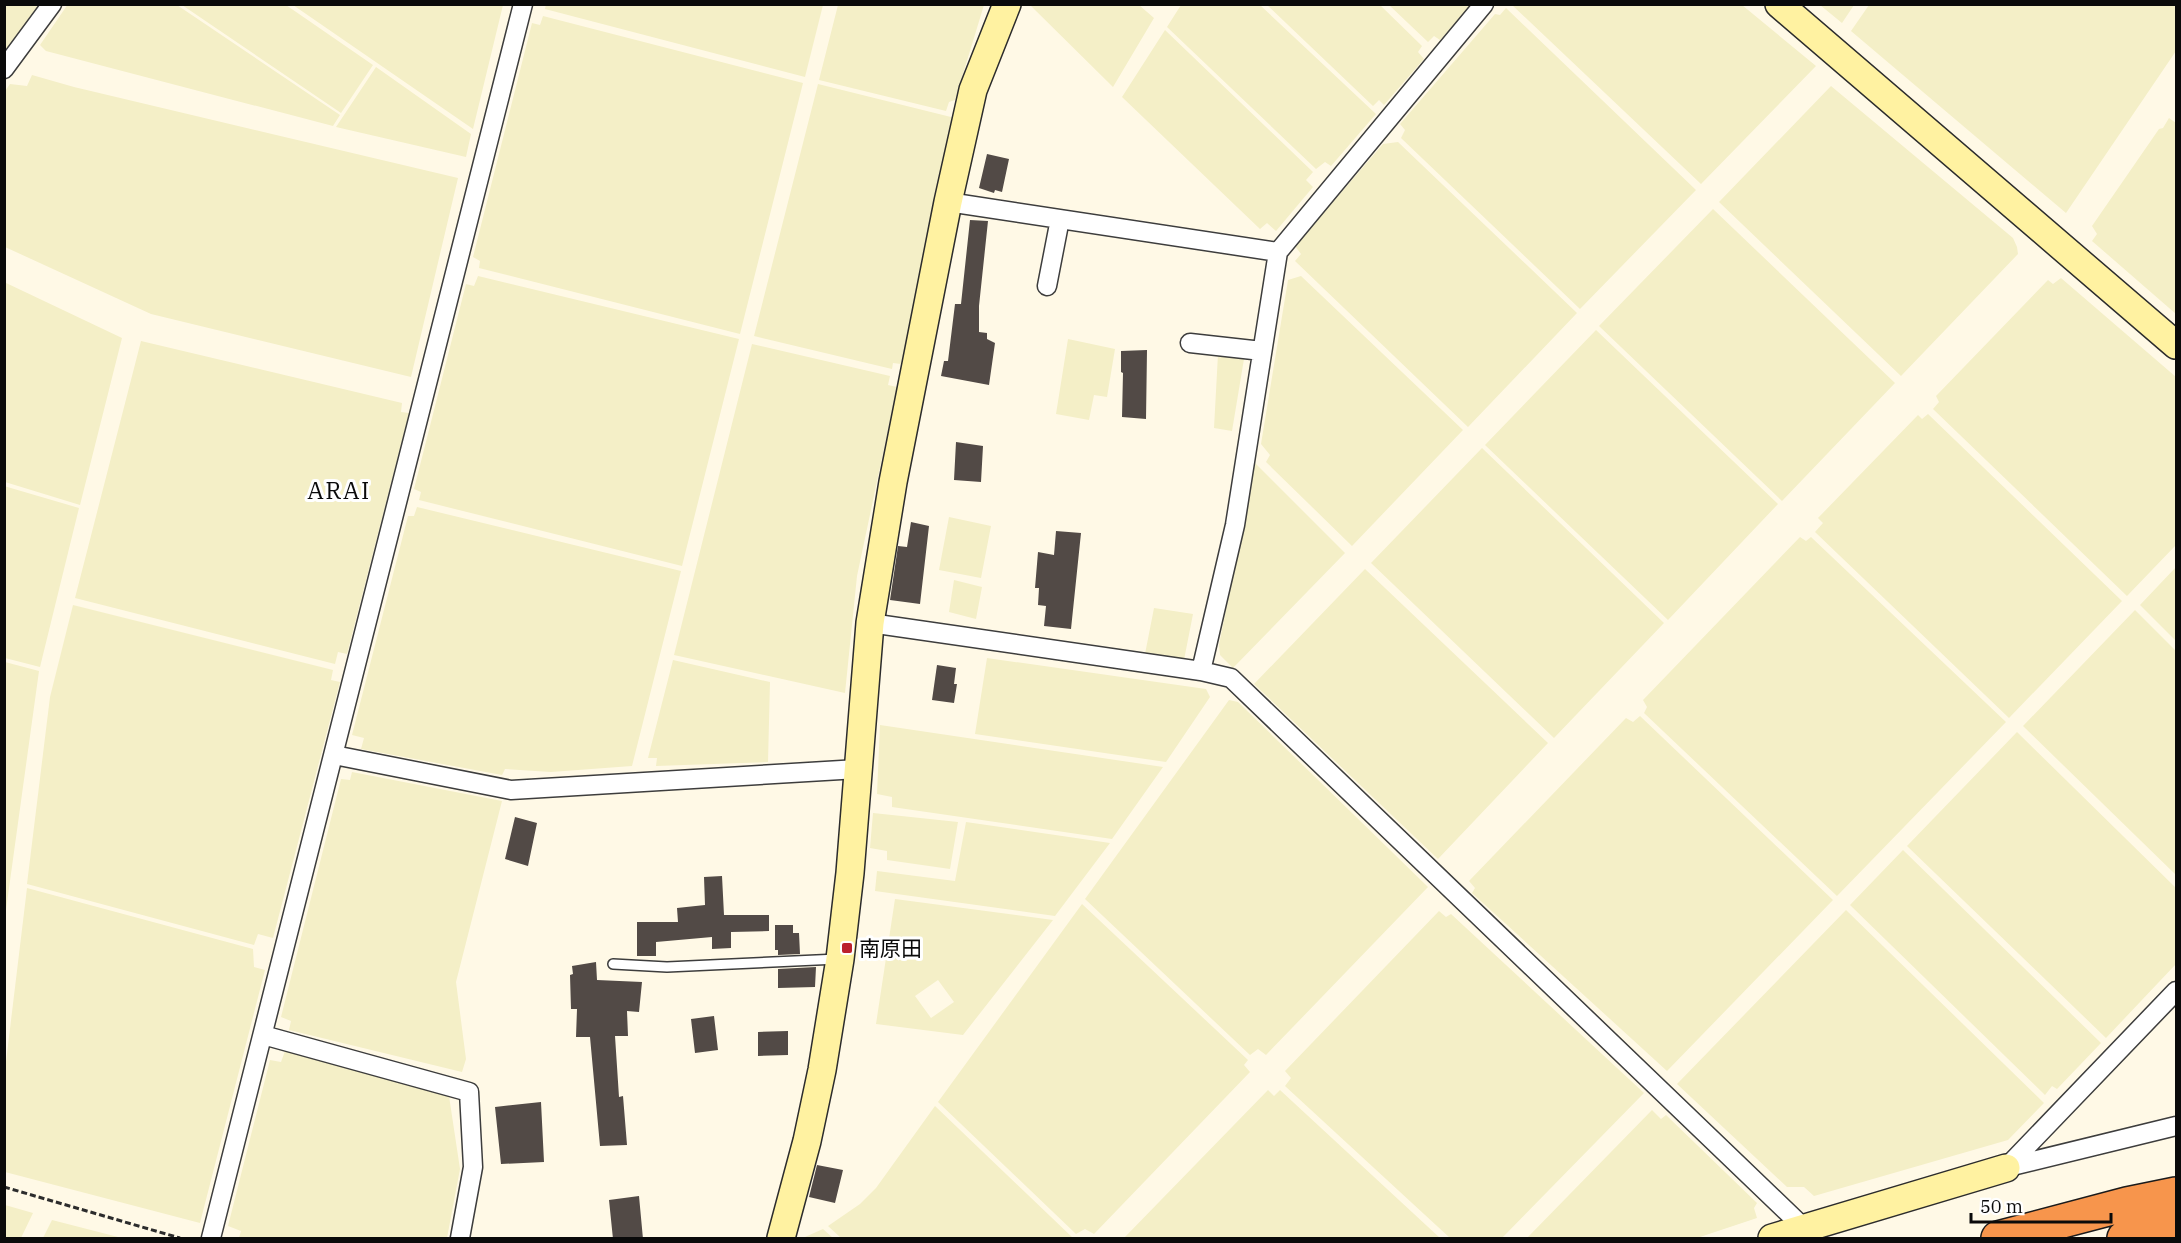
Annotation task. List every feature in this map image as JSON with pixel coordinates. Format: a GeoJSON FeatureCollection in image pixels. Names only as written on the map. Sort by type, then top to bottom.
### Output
{"type":"FeatureCollection","features":[{"type":"Feature","properties":{"kind":"highway"},"geometry":{"type":"LineString","coordinates":[[1998,1239],[2127,1204],[2176,1194]]}},
{"type":"Feature","properties":{"kind":"highway"},"geometry":{"type":"LineString","coordinates":[[2124,1239],[2176,1226]]}},
{"type":"Feature","properties":{"kind":"street"},"geometry":{"type":"LineString","coordinates":[[4,69],[52,4]]}},
{"type":"Feature","properties":{"kind":"street"},"geometry":{"type":"LineString","coordinates":[[211,1239],[523,4]]}},
{"type":"Feature","properties":{"kind":"street"},"geometry":{"type":"LineString","coordinates":[[782,1239],[816,1100],[846,918],[870,623],[891,492],[948,202],[973,90],[1007,4]]}},
{"type":"Feature","properties":{"kind":"street"},"geometry":{"type":"LineString","coordinates":[[1201,671],[1235,525],[1278,252],[1484,4]]}},
{"type":"Feature","properties":{"kind":"street"},"geometry":{"type":"LineString","coordinates":[[1779,4],[2176,345]]}},
{"type":"Feature","properties":{"kind":"street"},"geometry":{"type":"LineString","coordinates":[[948,202],[1278,252]]}},
{"type":"Feature","properties":{"kind":"street"},"geometry":{"type":"LineString","coordinates":[[1047,286],[1060,219]]}},
{"type":"Feature","properties":{"kind":"street"},"geometry":{"type":"LineString","coordinates":[[1190,343],[1262,351]]}},
{"type":"Feature","properties":{"kind":"street"},"geometry":{"type":"LineString","coordinates":[[870,623],[1201,671],[1231,678],[1804,1228]]}},
{"type":"Feature","properties":{"kind":"street"},"geometry":{"type":"LineString","coordinates":[[334,755],[511,790],[858,769]]}},
{"type":"Feature","properties":{"kind":"street"},"geometry":{"type":"LineString","coordinates":[[2006,1168],[2176,991]]}},
{"type":"Feature","properties":{"kind":"street"},"geometry":{"type":"LineString","coordinates":[[262,1035],[469,1092],[473,1167],[460,1239]]}},
{"type":"Feature","properties":{"kind":"street"},"geometry":{"type":"LineString","coordinates":[[1772,1239],[2006,1168],[2176,1126]]}},
{"type":"Feature","properties":{"kind":"lane"},"geometry":{"type":"LineString","coordinates":[[613,964],[667,967],[840,959]]}},
{"type":"Feature","properties":{"kind":"path"},"geometry":{"type":"LineString","coordinates":[[4,1187],[180,1239]]}},
{"type":"Feature","properties":{"kind":"shaded area"},"geometry":{"type":"Polygon","coordinates":[[[68,4],[177,5],[340,115],[333,126],[46,51],[40,45],[68,4]]]}},
{"type":"Feature","properties":{"kind":"shaded area"},"geometry":{"type":"Polygon","coordinates":[[[546,4],[823,5],[805,77],[545,9],[546,4]]]}},
{"type":"Feature","properties":{"kind":"shaded area"},"geometry":{"type":"Polygon","coordinates":[[[1032,4],[1139,5],[1154,18],[1113,87],[1031,6],[1032,4]]]}},
{"type":"Feature","properties":{"kind":"shaded area"},"geometry":{"type":"Polygon","coordinates":[[[4,5],[39,5],[5,51],[4,5]]]}},
{"type":"Feature","properties":{"kind":"shaded area"},"geometry":{"type":"Polygon","coordinates":[[[182,5],[286,5],[373,65],[341,113],[182,5]]]}},
{"type":"Feature","properties":{"kind":"shaded area"},"geometry":{"type":"Polygon","coordinates":[[[293,5],[503,5],[473,129],[293,5]]]}},
{"type":"Feature","properties":{"kind":"shaded area"},"geometry":{"type":"Polygon","coordinates":[[[838,5],[984,5],[955,100],[949,102],[946,111],[819,80],[838,5]]]}},
{"type":"Feature","properties":{"kind":"shaded area"},"geometry":{"type":"Polygon","coordinates":[[[1181,5],[1260,5],[1376,114],[1331,166],[1325,162],[1316,169],[1167,27],[1181,5]]]}},
{"type":"Feature","properties":{"kind":"shaded area"},"geometry":{"type":"Polygon","coordinates":[[[1267,5],[1380,5],[1422,46],[1418,52],[1424,59],[1384,105],[1379,100],[1373,106],[1267,5]]]}},
{"type":"Feature","properties":{"kind":"shaded area"},"geometry":{"type":"Polygon","coordinates":[[[1389,5],[1471,5],[1440,40],[1434,36],[1428,42],[1389,5]]]}},
{"type":"Feature","properties":{"kind":"shaded area"},"geometry":{"type":"Polygon","coordinates":[[[1512,5],[1742,5],[1816,66],[1701,184],[1512,5]]]}},
{"type":"Feature","properties":{"kind":"shaded area"},"geometry":{"type":"Polygon","coordinates":[[[1820,5],[1854,5],[1842,23],[1820,5]]]}},
{"type":"Feature","properties":{"kind":"shaded area"},"geometry":{"type":"Polygon","coordinates":[[[1869,5],[2176,5],[2176,51],[2066,213],[1851,31],[1869,5]]]}},
{"type":"Feature","properties":{"kind":"shaded area"},"geometry":{"type":"Polygon","coordinates":[[[1506,8],[1696,190],[1580,309],[1401,138],[1405,130],[1400,124],[1495,14],[1500,15],[1506,8]]]}},
{"type":"Feature","properties":{"kind":"shaded area"},"geometry":{"type":"Polygon","coordinates":[[[543,16],[803,83],[740,334],[479,268],[480,261],[473,257],[532,23],[540,25],[543,16]]]}},
{"type":"Feature","properties":{"kind":"shaded area"},"geometry":{"type":"Polygon","coordinates":[[[1165,30],[1313,172],[1306,180],[1313,187],[1276,231],[1267,223],[1260,229],[1122,97],[1165,30]]]}},
{"type":"Feature","properties":{"kind":"shaded area"},"geometry":{"type":"Polygon","coordinates":[[[376,67],[471,134],[466,157],[336,127],[376,67]]]}},
{"type":"Feature","properties":{"kind":"shaded area"},"geometry":{"type":"Polygon","coordinates":[[[32,75],[458,178],[411,377],[151,314],[5,247],[5,91],[10,84],[27,86],[32,75]]]}},
{"type":"Feature","properties":{"kind":"shaded area"},"geometry":{"type":"Polygon","coordinates":[[[818,84],[955,118],[901,364],[893,363],[892,369],[754,336],[818,84]]]}},
{"type":"Feature","properties":{"kind":"shaded area"},"geometry":{"type":"Polygon","coordinates":[[[1831,86],[2013,238],[2017,247],[2018,254],[1901,376],[1719,202],[1831,86]]]}},
{"type":"Feature","properties":{"kind":"shaded area"},"geometry":{"type":"Polygon","coordinates":[[[2169,118],[2176,123],[2176,314],[2092,241],[2097,234],[2092,226],[2169,118]]]}},
{"type":"Feature","properties":{"kind":"shaded area"},"geometry":{"type":"Polygon","coordinates":[[[1398,142],[1577,313],[1468,427],[1295,261],[1301,254],[1295,246],[1383,144],[1398,142]]]}},
{"type":"Feature","properties":{"kind":"shaded area"},"geometry":{"type":"Polygon","coordinates":[[[1713,209],[1895,383],[1782,501],[1599,326],[1713,209]]]}},
{"type":"Feature","properties":{"kind":"shaded area"},"geometry":{"type":"Polygon","coordinates":[[[478,276],[739,339],[682,566],[419,500],[421,492],[414,489],[466,284],[474,286],[478,276]]]}},
{"type":"Feature","properties":{"kind":"shaded area"},"geometry":{"type":"Polygon","coordinates":[[[1301,276],[1463,430],[1352,546],[1266,462],[1270,455],[1261,444],[1288,280],[1301,276]]]}},
{"type":"Feature","properties":{"kind":"shaded area"},"geometry":{"type":"Polygon","coordinates":[[[2061,278],[2176,377],[2176,545],[2127,596],[1933,409],[1939,402],[1936,396],[2048,280],[2053,284],[2061,278]]]}},
{"type":"Feature","properties":{"kind":"shaded area"},"geometry":{"type":"Polygon","coordinates":[[[4,282],[122,338],[80,505],[5,482],[4,282]]]}},
{"type":"Feature","properties":{"kind":"shaded area"},"geometry":{"type":"Polygon","coordinates":[[[1596,330],[1778,504],[1668,620],[1485,445],[1596,330]]]}},
{"type":"Feature","properties":{"kind":"shaded area"},"geometry":{"type":"Polygon","coordinates":[[[1068,339],[1115,349],[1107,397],[1094,395],[1089,420],[1056,414],[1068,339]]]}},
{"type":"Feature","properties":{"kind":"shaded area"},"geometry":{"type":"Polygon","coordinates":[[[141,341],[402,403],[401,412],[409,413],[347,654],[338,652],[335,664],[75,598],[141,341]]]}},
{"type":"Feature","properties":{"kind":"shaded area"},"geometry":{"type":"Polygon","coordinates":[[[752,344],[890,376],[888,385],[897,387],[857,576],[845,693],[674,655],[752,344]]]}},
{"type":"Feature","properties":{"kind":"shaded area"},"geometry":{"type":"Polygon","coordinates":[[[1218,354],[1244,359],[1232,431],[1214,428],[1218,354]]]}},
{"type":"Feature","properties":{"kind":"shaded area"},"geometry":{"type":"Polygon","coordinates":[[[1928,414],[2122,601],[2009,718],[1815,532],[1823,523],[1818,518],[1918,415],[1922,419],[1928,414]]]}},
{"type":"Feature","properties":{"kind":"shaded area"},"geometry":{"type":"Polygon","coordinates":[[[1482,448],[1664,623],[1554,738],[1371,563],[1482,448]]]}},
{"type":"Feature","properties":{"kind":"shaded area"},"geometry":{"type":"Polygon","coordinates":[[[1255,463],[1345,553],[1233,668],[1220,655],[1219,645],[1255,463]]]}},
{"type":"Feature","properties":{"kind":"shaded area"},"geometry":{"type":"Polygon","coordinates":[[[4,486],[79,508],[40,667],[5,658],[4,486]]]}},
{"type":"Feature","properties":{"kind":"shaded area"},"geometry":{"type":"Polygon","coordinates":[[[417,507],[681,571],[632,766],[551,772],[505,769],[502,775],[361,749],[364,738],[352,735],[408,516],[414,516],[417,507]]]}},
{"type":"Feature","properties":{"kind":"shaded area"},"geometry":{"type":"Polygon","coordinates":[[[949,517],[991,526],[981,578],[939,570],[949,517]]]}},
{"type":"Feature","properties":{"kind":"shaded area"},"geometry":{"type":"Polygon","coordinates":[[[1800,537],[1806,541],[1811,537],[2006,722],[1837,896],[1644,713],[1647,707],[1643,700],[1800,537]]]}},
{"type":"Feature","properties":{"kind":"shaded area"},"geometry":{"type":"Polygon","coordinates":[[[2176,567],[2176,641],[2140,605],[2176,567]]]}},
{"type":"Feature","properties":{"kind":"shaded area"},"geometry":{"type":"Polygon","coordinates":[[[1365,569],[1548,743],[1438,859],[1254,684],[1365,569]]]}},
{"type":"Feature","properties":{"kind":"shaded area"},"geometry":{"type":"Polygon","coordinates":[[[954,580],[982,587],[976,619],[949,612],[954,580]]]}},
{"type":"Feature","properties":{"kind":"shaded area"},"geometry":{"type":"Polygon","coordinates":[[[73,605],[333,670],[331,680],[340,682],[273,938],[258,934],[254,945],[27,884],[50,697],[73,605]]]}},
{"type":"Feature","properties":{"kind":"shaded area"},"geometry":{"type":"Polygon","coordinates":[[[1154,608],[1193,614],[1184,660],[1145,654],[1154,608]]]}},
{"type":"Feature","properties":{"kind":"shaded area"},"geometry":{"type":"Polygon","coordinates":[[[2135,610],[2176,651],[2176,875],[2023,726],[2135,610]]]}},
{"type":"Feature","properties":{"kind":"shaded area"},"geometry":{"type":"Polygon","coordinates":[[[987,658],[1206,689],[1210,697],[1166,762],[975,734],[987,658]]]}},
{"type":"Feature","properties":{"kind":"shaded area"},"geometry":{"type":"Polygon","coordinates":[[[673,660],[770,682],[768,762],[656,766],[657,758],[648,758],[673,660]]]}},
{"type":"Feature","properties":{"kind":"shaded area"},"geometry":{"type":"Polygon","coordinates":[[[5,662],[39,671],[4,917],[5,662]]]}},
{"type":"Feature","properties":{"kind":"shaded area"},"geometry":{"type":"Polygon","coordinates":[[[1229,700],[1238,702],[1428,887],[1266,1055],[1258,1049],[1250,1055],[1085,899],[1229,700]]]}},
{"type":"Feature","properties":{"kind":"shaded area"},"geometry":{"type":"Polygon","coordinates":[[[1640,716],[1833,900],[1667,1071],[1472,893],[1475,888],[1469,881],[1626,718],[1633,722],[1640,716]]]}},
{"type":"Feature","properties":{"kind":"shaded area"},"geometry":{"type":"Polygon","coordinates":[[[880,725],[1163,767],[1112,839],[892,807],[892,797],[877,794],[880,725]]]}},
{"type":"Feature","properties":{"kind":"shaded area"},"geometry":{"type":"Polygon","coordinates":[[[2017,732],[2176,888],[2176,964],[2106,1038],[1907,846],[2017,732]]]}},
{"type":"Feature","properties":{"kind":"shaded area"},"geometry":{"type":"Polygon","coordinates":[[[352,772],[502,801],[456,982],[466,1059],[462,1072],[289,1030],[291,1021],[281,1017],[341,779],[350,780],[352,772]]]}},
{"type":"Feature","properties":{"kind":"shaded area"},"geometry":{"type":"Polygon","coordinates":[[[873,813],[958,822],[950,869],[887,860],[887,851],[870,848],[873,813]]]}},
{"type":"Feature","properties":{"kind":"shaded area"},"geometry":{"type":"Polygon","coordinates":[[[966,822],[1110,843],[1055,916],[875,891],[877,871],[955,881],[966,822]]]}},
{"type":"Feature","properties":{"kind":"shaded area"},"geometry":{"type":"Polygon","coordinates":[[[1903,850],[2101,1043],[2057,1089],[2052,1086],[2045,1095],[1850,905],[1903,850]]]}},
{"type":"Feature","properties":{"kind":"shaded area"},"geometry":{"type":"Polygon","coordinates":[[[27,888],[253,949],[254,967],[265,970],[200,1223],[5,1172],[5,1070],[27,888]]]}},
{"type":"Feature","properties":{"kind":"shaded area"},"geometry":{"type":"Polygon","coordinates":[[[895,899],[1053,920],[963,1035],[876,1024],[895,899]],[[938,980],[915,996],[931,1018],[954,1002],[938,980]]]}},
{"type":"Feature","properties":{"kind":"shaded area"},"geometry":{"type":"Polygon","coordinates":[[[1082,904],[1248,1060],[1244,1065],[1250,1072],[1094,1234],[1085,1229],[1076,1234],[938,1102],[1082,904]]]}},
{"type":"Feature","properties":{"kind":"shaded area"},"geometry":{"type":"Polygon","coordinates":[[[1846,910],[2044,1103],[2008,1140],[1814,1196],[1804,1187],[1787,1187],[1677,1084],[1846,910]]]}},
{"type":"Feature","properties":{"kind":"shaded area"},"geometry":{"type":"Polygon","coordinates":[[[1439,911],[1446,917],[1451,914],[1644,1093],[1502,1238],[1450,1238],[1285,1086],[1291,1078],[1285,1071],[1439,911]]]}},
{"type":"Feature","properties":{"kind":"shaded area"},"geometry":{"type":"Polygon","coordinates":[[[285,1051],[449,1096],[460,1169],[447,1238],[239,1238],[241,1231],[228,1226],[270,1060],[281,1062],[285,1051]]]}},
{"type":"Feature","properties":{"kind":"shaded area"},"geometry":{"type":"Polygon","coordinates":[[[1268,1090],[1274,1096],[1280,1090],[1440,1238],[1124,1238],[1268,1090]]]}},
{"type":"Feature","properties":{"kind":"shaded area"},"geometry":{"type":"Polygon","coordinates":[[[935,1106],[1073,1238],[841,1238],[828,1226],[860,1204],[876,1188],[935,1106]]]}},
{"type":"Feature","properties":{"kind":"shaded area"},"geometry":{"type":"Polygon","coordinates":[[[1652,1110],[1661,1119],[1666,1115],[1757,1203],[1754,1208],[1757,1218],[1697,1238],[1527,1238],[1652,1110]]]}},
{"type":"Feature","properties":{"kind":"shaded area"},"geometry":{"type":"Polygon","coordinates":[[[5,1205],[33,1213],[21,1238],[5,1238],[5,1205]]]}},
{"type":"Feature","properties":{"kind":"shaded area"},"geometry":{"type":"Polygon","coordinates":[[[52,1220],[122,1238],[43,1238],[52,1220]]]}},
{"type":"Feature","properties":{"kind":"shaded area"},"geometry":{"type":"Polygon","coordinates":[[[823,1229],[833,1238],[804,1238],[805,1237],[823,1229]]]}},
{"type":"Feature","properties":{"kind":"building"},"geometry":{"type":"Polygon","coordinates":[[[987,154],[1009,159],[1002,192],[995,190],[994,193],[979,188],[987,154]]]}},
{"type":"Feature","properties":{"kind":"building"},"geometry":{"type":"Polygon","coordinates":[[[970,220],[988,221],[979,306],[979,332],[987,333],[987,339],[995,343],[989,385],[941,376],[944,361],[948,361],[955,304],[961,304],[970,220]]]}},
{"type":"Feature","properties":{"kind":"building"},"geometry":{"type":"Polygon","coordinates":[[[1147,350],[1146,419],[1122,417],[1121,351],[1147,350]]]}},
{"type":"Feature","properties":{"kind":"building"},"geometry":{"type":"Polygon","coordinates":[[[956,442],[983,446],[981,482],[954,480],[956,442]]]}},
{"type":"Feature","properties":{"kind":"building"},"geometry":{"type":"Polygon","coordinates":[[[911,522],[929,526],[920,604],[890,600],[898,546],[907,547],[911,522]]]}},
{"type":"Feature","properties":{"kind":"building"},"geometry":{"type":"Polygon","coordinates":[[[1056,531],[1081,533],[1071,629],[1044,626],[1046,606],[1038,605],[1039,588],[1035,588],[1038,552],[1054,555],[1056,531]]]}},
{"type":"Feature","properties":{"kind":"building"},"geometry":{"type":"Polygon","coordinates":[[[937,665],[956,668],[954,684],[957,684],[954,703],[932,700],[937,665]]]}},
{"type":"Feature","properties":{"kind":"building"},"geometry":{"type":"Polygon","coordinates":[[[515,817],[537,823],[528,866],[505,859],[515,817]]]}},
{"type":"Feature","properties":{"kind":"building"},"geometry":{"type":"Polygon","coordinates":[[[722,876],[724,915],[769,915],[769,931],[731,932],[731,948],[712,949],[712,937],[656,942],[656,956],[637,956],[637,922],[678,922],[677,908],[705,905],[704,877],[722,876]]]}},
{"type":"Feature","properties":{"kind":"building"},"geometry":{"type":"Polygon","coordinates":[[[775,925],[793,925],[793,933],[799,933],[800,954],[778,955],[778,950],[775,950],[775,925]]]}},
{"type":"Feature","properties":{"kind":"building"},"geometry":{"type":"Polygon","coordinates":[[[596,962],[597,980],[642,982],[639,1012],[627,1011],[628,1036],[615,1036],[619,1097],[623,1096],[627,1145],[600,1146],[590,1037],[576,1037],[577,1009],[571,1009],[572,966],[596,962]]]}},
{"type":"Feature","properties":{"kind":"building"},"geometry":{"type":"Polygon","coordinates":[[[816,967],[815,987],[778,988],[778,969],[816,967]]]}},
{"type":"Feature","properties":{"kind":"building"},"geometry":{"type":"Polygon","coordinates":[[[714,1016],[718,1050],[695,1053],[691,1019],[714,1016]]]}},
{"type":"Feature","properties":{"kind":"building"},"geometry":{"type":"Polygon","coordinates":[[[788,1031],[788,1055],[758,1056],[758,1032],[788,1031]]]}},
{"type":"Feature","properties":{"kind":"building"},"geometry":{"type":"Polygon","coordinates":[[[541,1102],[544,1162],[501,1164],[495,1107],[541,1102]]]}},
{"type":"Feature","properties":{"kind":"building"},"geometry":{"type":"Polygon","coordinates":[[[817,1165],[843,1170],[835,1203],[809,1197],[817,1165]]]}},
{"type":"Feature","properties":{"kind":"building"},"geometry":{"type":"Polygon","coordinates":[[[639,1196],[643,1239],[613,1239],[609,1200],[639,1196]]]}},
{"type":"Feature","properties":{"kind":"place","name":"南原田"},"geometry":{"type":"Point","coordinates":[847,948]}},
{"type":"Feature","properties":{"kind":"district","name":"ARAI"},"geometry":{"type":"Point","coordinates":[339,490]}}]}
